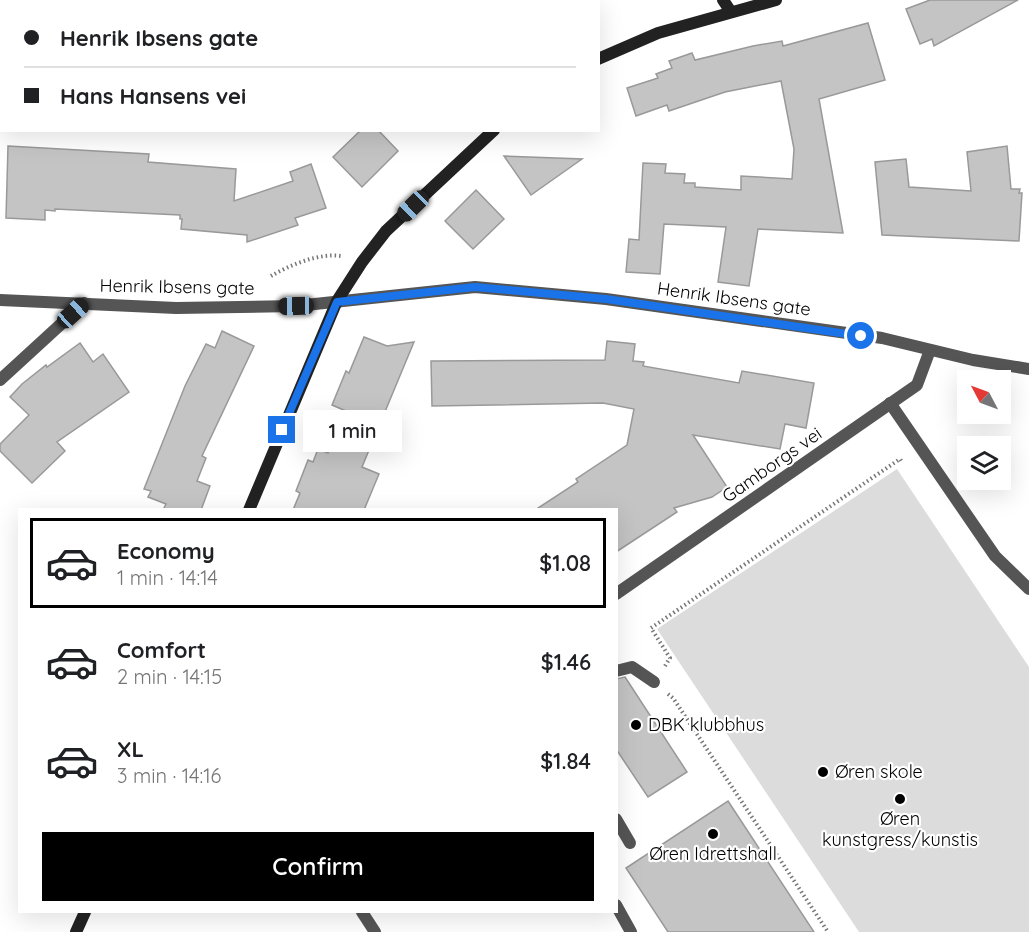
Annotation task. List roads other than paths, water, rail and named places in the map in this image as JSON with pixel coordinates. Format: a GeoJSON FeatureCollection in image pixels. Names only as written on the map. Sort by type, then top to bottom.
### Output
{"type":"FeatureCollection","features":[{"type":"Feature","properties":{"kind":"main road"},"geometry":{"type":"LineString","coordinates":[[723,0],[731,12]]}},
{"type":"Feature","properties":{"kind":"main road"},"geometry":{"type":"LineString","coordinates":[[600,58],[658,33],[776,0]]}},
{"type":"Feature","properties":{"kind":"main road"},"geometry":{"type":"LineString","coordinates":[[250,508],[337,302],[362,262],[387,231],[492,132]]}},
{"type":"Feature","properties":{"kind":"main road"},"geometry":{"type":"LineString","coordinates":[[76,932],[85,913]]}},
{"type":"Feature","properties":{"kind":"street","name":"Henrik Ibsens gate"},"geometry":{"type":"LineString","coordinates":[[0,300],[176,308],[296,306],[475,287],[681,309],[882,338],[930,350],[1029,369]]}},
{"type":"Feature","properties":{"kind":"street"},"geometry":{"type":"LineString","coordinates":[[0,380],[84,303]]}},
{"type":"Feature","properties":{"kind":"street","name":"Gamborgs vei"},"geometry":{"type":"LineString","coordinates":[[618,593],[917,385],[930,350]]}},
{"type":"Feature","properties":{"kind":"street"},"geometry":{"type":"LineString","coordinates":[[890,403],[995,556],[1029,589]]}},
{"type":"Feature","properties":{"kind":"street"},"geometry":{"type":"LineString","coordinates":[[618,670],[632,667],[654,682]]}},
{"type":"Feature","properties":{"kind":"street"},"geometry":{"type":"LineString","coordinates":[[618,822],[630,843]]}},
{"type":"Feature","properties":{"kind":"street"},"geometry":{"type":"LineString","coordinates":[[618,909],[631,932]]}},
{"type":"Feature","properties":{"kind":"street"},"geometry":{"type":"LineString","coordinates":[[363,913],[375,932]]}},
{"type":"Feature","properties":{"kind":"place","name":"DBK klubbhus"},"geometry":{"type":"Point","coordinates":[636,725]}},
{"type":"Feature","properties":{"kind":"place","name":"Øren skole"},"geometry":{"type":"Point","coordinates":[823,772]}},
{"type":"Feature","properties":{"kind":"place","name":"Øren kunstgress/kunstis"},"geometry":{"type":"Point","coordinates":[900,799]}},
{"type":"Feature","properties":{"kind":"place","name":"Øren Idrettshall"},"geometry":{"type":"Point","coordinates":[713,834]}}]}
